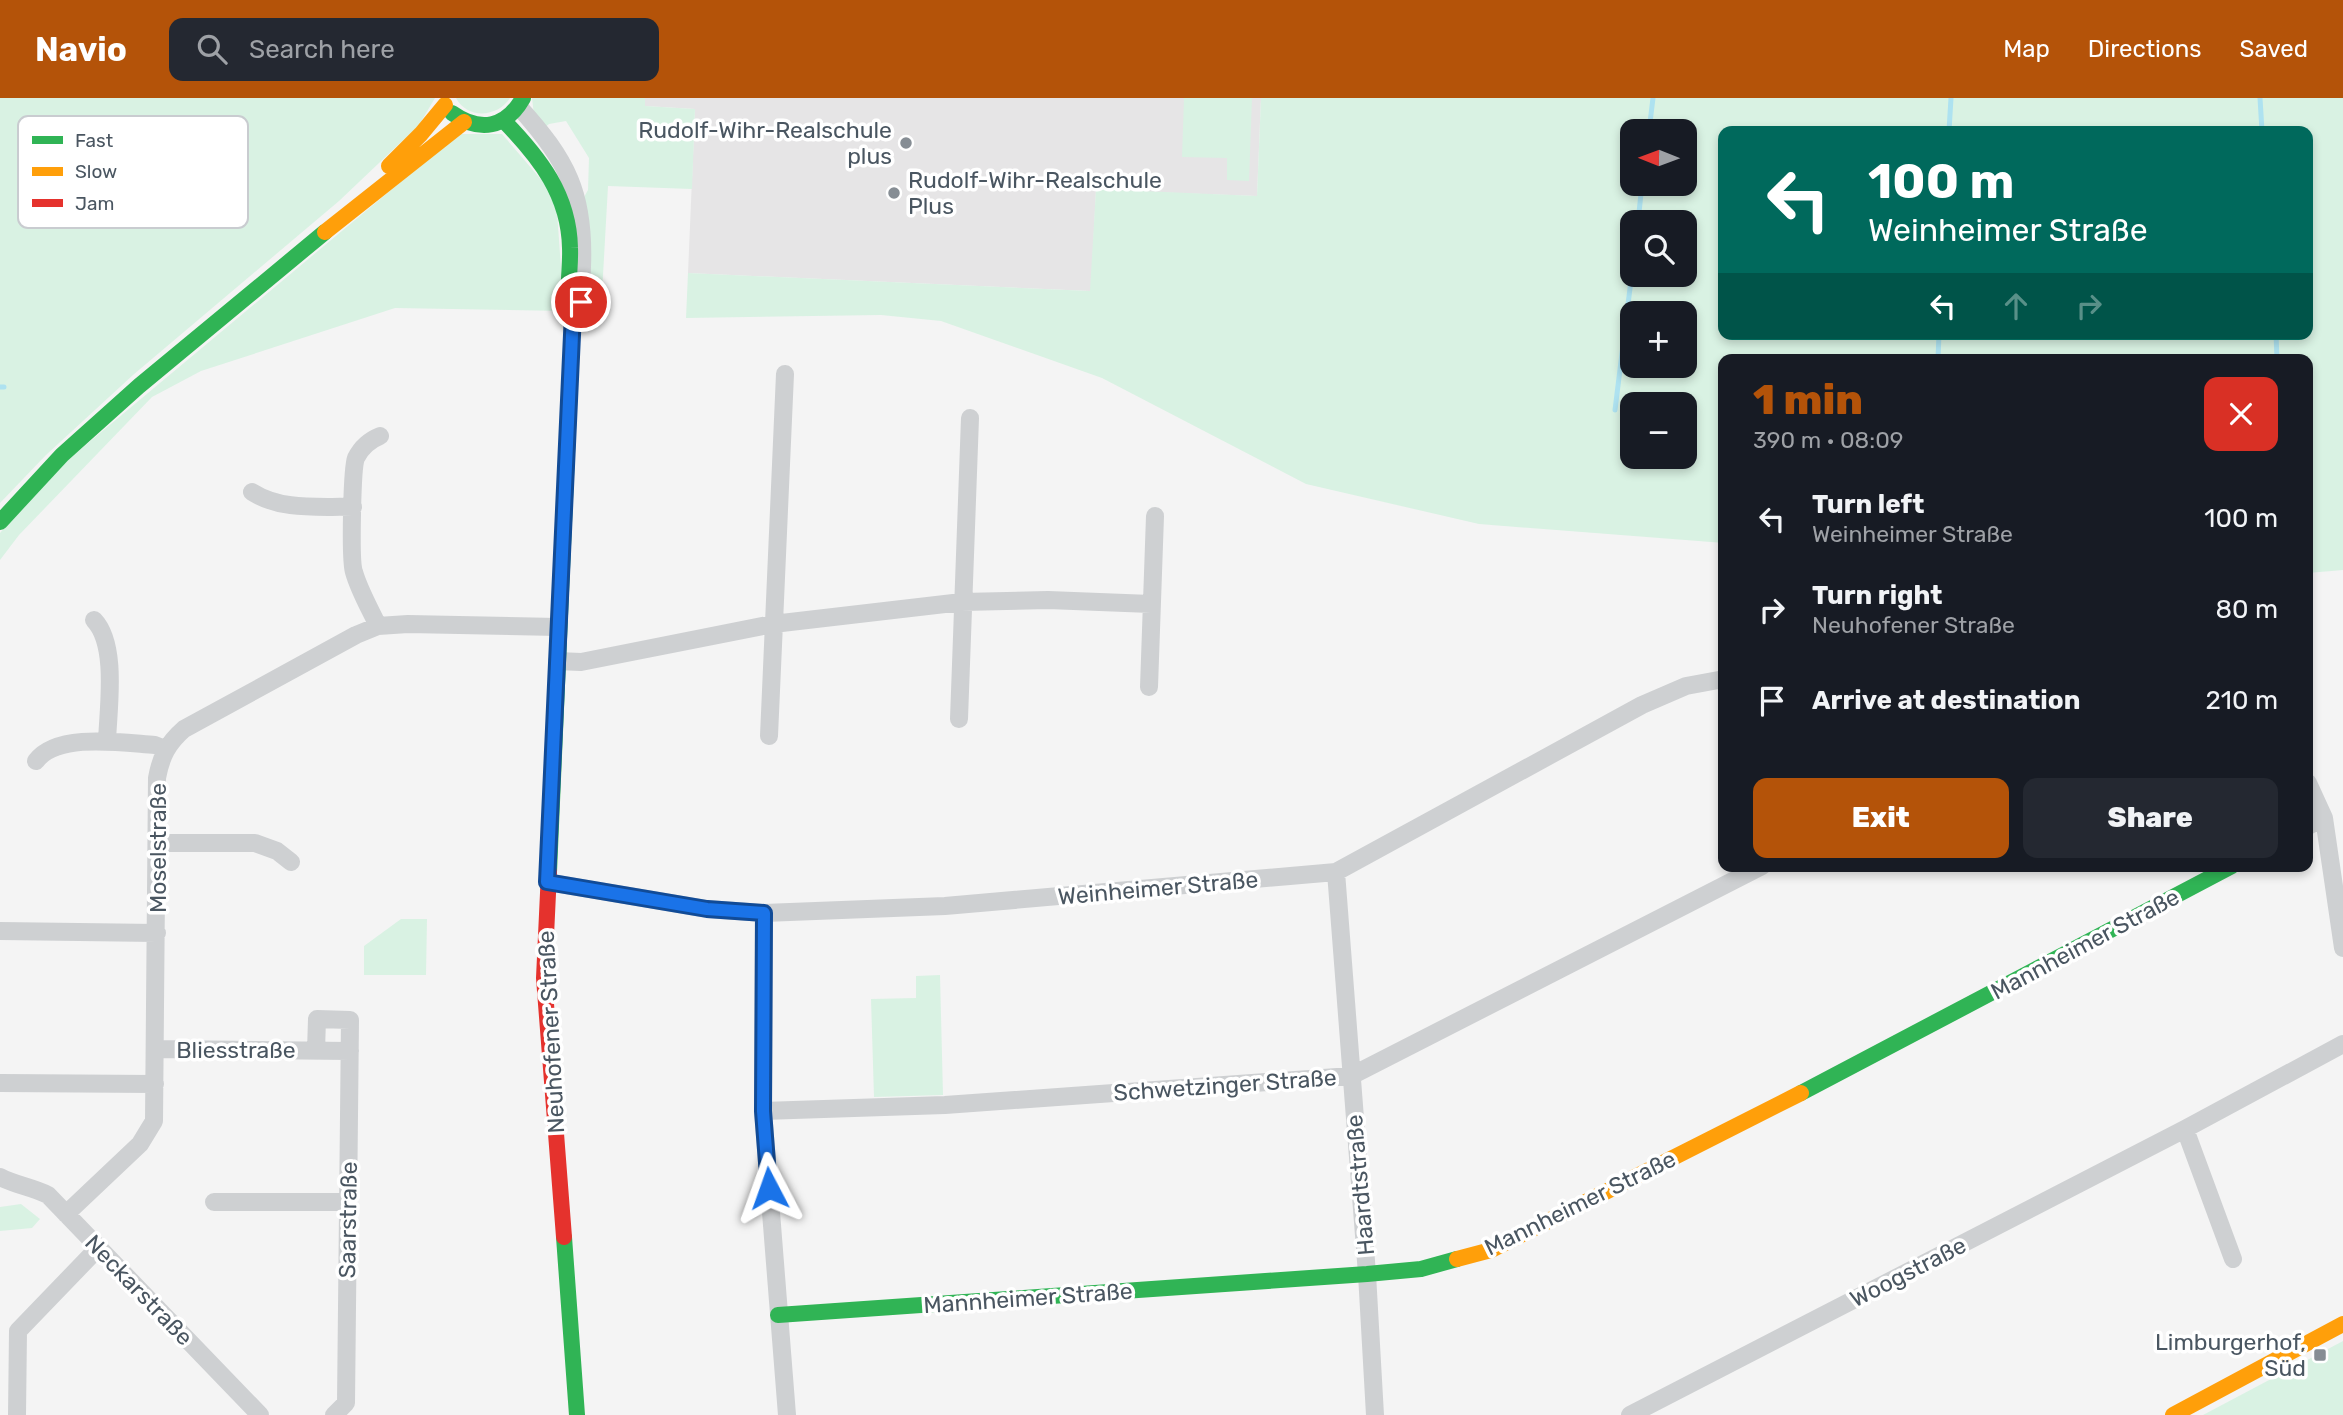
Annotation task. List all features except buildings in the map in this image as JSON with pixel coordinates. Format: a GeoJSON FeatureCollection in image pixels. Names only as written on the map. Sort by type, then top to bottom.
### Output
{"type":"FeatureCollection","features":[{"type":"Feature","properties":{"kind":"street"},"geometry":{"type":"LineString","coordinates":[[310,243],[421,134],[444,101],[464,122],[478,126],[504,121],[521,102]]}},
{"type":"Feature","properties":{"kind":"street","name":"Neuhofener Straße"},"geometry":{"type":"LineString","coordinates":[[521,102],[553,146],[573,186],[579,207],[583,247],[581,302],[573,313]]}},
{"type":"Feature","properties":{"kind":"street","name":"Neuhofener Straße"},"geometry":{"type":"LineString","coordinates":[[504,121],[539,158],[557,188],[568,228],[568,302],[573,313],[544,978],[577,1415]]}},
{"type":"Feature","properties":{"kind":"street"},"geometry":{"type":"LineString","coordinates":[[0,522],[62,455],[130,394],[310,243],[464,122]]}},
{"type":"Feature","properties":{"kind":"street"},"geometry":{"type":"LineString","coordinates":[[769,736],[785,374]]}},
{"type":"Feature","properties":{"kind":"street"},"geometry":{"type":"LineString","coordinates":[[959,719],[970,418]]}},
{"type":"Feature","properties":{"kind":"street"},"geometry":{"type":"LineString","coordinates":[[378,626],[353,570],[353,471],[356,458],[364,447],[380,436]]}},
{"type":"Feature","properties":{"kind":"street"},"geometry":{"type":"LineString","coordinates":[[252,492],[265,500],[287,506],[353,507]]}},
{"type":"Feature","properties":{"kind":"street"},"geometry":{"type":"LineString","coordinates":[[1149,687],[1155,516]]}},
{"type":"Feature","properties":{"kind":"street"},"geometry":{"type":"LineString","coordinates":[[557,661],[581,662],[773,624],[962,602],[1048,600],[1151,604]]}},
{"type":"Feature","properties":{"kind":"street"},"geometry":{"type":"LineString","coordinates":[[94,620],[101,627],[106,640],[107,742]]}},
{"type":"Feature","properties":{"kind":"street"},"geometry":{"type":"LineString","coordinates":[[36,761],[41,754],[51,749],[74,742],[155,745],[165,749],[184,729],[356,635],[378,626],[408,624],[558,627]]}},
{"type":"Feature","properties":{"kind":"street","name":"Weinheimer Straße"},"geometry":{"type":"LineString","coordinates":[[547,882],[707,909],[764,913],[945,906],[1336,872],[1642,705],[1686,686],[1718,680]]}},
{"type":"Feature","properties":{"kind":"street","name":"Moselstraße"},"geometry":{"type":"LineString","coordinates":[[66,1214],[140,1144],[154,1121],[157,778],[165,749]]}},
{"type":"Feature","properties":{"kind":"street"},"geometry":{"type":"LineString","coordinates":[[2316,822],[2343,948]]}},
{"type":"Feature","properties":{"kind":"street"},"geometry":{"type":"LineString","coordinates":[[157,843],[255,843],[277,851],[291,862]]}},
{"type":"Feature","properties":{"kind":"street","name":"Haardtstraße"},"geometry":{"type":"LineString","coordinates":[[1336,872],[1367,1274],[1375,1415]]}},
{"type":"Feature","properties":{"kind":"street","name":"Schwetzinger Straße"},"geometry":{"type":"LineString","coordinates":[[763,1111],[945,1105],[1351,1076],[1750,872]]}},
{"type":"Feature","properties":{"kind":"street","name":"Mannheimer Straße"},"geometry":{"type":"LineString","coordinates":[[778,1315],[1367,1274],[1421,1269],[1490,1250],[1803,1092],[2221,872]]}},
{"type":"Feature","properties":{"kind":"street"},"geometry":{"type":"LineString","coordinates":[[764,913],[763,1111],[787,1415]]}},
{"type":"Feature","properties":{"kind":"street"},"geometry":{"type":"LineString","coordinates":[[0,931],[157,933]]}},
{"type":"Feature","properties":{"kind":"street","name":"Bliesstraße"},"geometry":{"type":"LineString","coordinates":[[316,1051],[317,1020],[350,1020]]}},
{"type":"Feature","properties":{"kind":"street","name":"Saarstraße"},"geometry":{"type":"LineString","coordinates":[[334,1415],[346,1403],[350,1020]]}},
{"type":"Feature","properties":{"kind":"street","name":"Woogstraße"},"geometry":{"type":"LineString","coordinates":[[1630,1415],[2185,1129],[2343,1044]]}},
{"type":"Feature","properties":{"kind":"street","name":"Bliesstraße"},"geometry":{"type":"LineString","coordinates":[[156,1049],[350,1051]]}},
{"type":"Feature","properties":{"kind":"street"},"geometry":{"type":"LineString","coordinates":[[0,1083],[155,1084]]}},
{"type":"Feature","properties":{"kind":"street"},"geometry":{"type":"LineString","coordinates":[[2185,1129],[2233,1259]]}},
{"type":"Feature","properties":{"kind":"street","name":"Neckarstraße"},"geometry":{"type":"LineString","coordinates":[[3,1181],[29,1186],[48,1195],[260,1415]]}},
{"type":"Feature","properties":{"kind":"street"},"geometry":{"type":"LineString","coordinates":[[214,1202],[348,1202]]}},
{"type":"Feature","properties":{"kind":"street"},"geometry":{"type":"LineString","coordinates":[[17,1415],[18,1331],[98,1248]]}},
{"type":"Feature","properties":{"kind":"street"},"geometry":{"type":"LineString","coordinates":[[2173,1415],[2343,1324]]}},
{"type":"Feature","properties":{"kind":"shaded area","name":"Rudolf-Wihr-Realschule Plus"},"geometry":{"type":"Polygon","coordinates":[[[645,98],[1261,98],[1257,196],[1096,190],[1091,291],[688,273],[695,109],[645,106],[645,98]]]}},
{"type":"Feature","properties":{"kind":"green space"},"geometry":{"type":"Polygon","coordinates":[[[0,98],[435,98],[419,125],[339,201],[133,375],[46,455],[0,503],[0,98]]]}},
{"type":"Feature","properties":{"kind":"green space"},"geometry":{"type":"Polygon","coordinates":[[[456,98],[510,98],[491,112],[475,113],[461,105],[456,98]]]}},
{"type":"Feature","properties":{"kind":"green space"},"geometry":{"type":"Polygon","coordinates":[[[532,98],[645,98],[645,106],[695,109],[692,189],[608,186],[601,311],[586,311],[587,235],[583,199],[588,190],[589,158],[566,121],[549,124],[544,128],[534,115],[532,98]]]}},
{"type":"Feature","properties":{"kind":"green space"},"geometry":{"type":"Polygon","coordinates":[[[1184,98],[1252,98],[1249,181],[1227,180],[1227,158],[1182,157],[1184,98]]]}},
{"type":"Feature","properties":{"kind":"green space"},"geometry":{"type":"Polygon","coordinates":[[[1261,98],[2343,98],[2343,570],[2313,573],[2313,354],[1718,354],[1718,543],[1479,524],[1306,484],[1102,378],[941,321],[881,315],[686,318],[688,273],[1090,291],[1096,189],[1257,196],[1261,98]]]}},
{"type":"Feature","properties":{"kind":"green space"},"geometry":{"type":"Polygon","coordinates":[[[458,134],[502,134],[556,197],[564,311],[395,308],[201,371],[152,397],[19,535],[0,560],[0,533],[57,469],[458,134]]]}},
{"type":"Feature","properties":{"kind":"green space"},"geometry":{"type":"Polygon","coordinates":[[[401,919],[427,919],[426,975],[364,975],[364,946],[401,919]]]}},
{"type":"Feature","properties":{"kind":"green space"},"geometry":{"type":"Polygon","coordinates":[[[940,975],[943,1095],[874,1097],[871,999],[916,998],[916,976],[940,975]]]}},
{"type":"Feature","properties":{"kind":"green space"},"geometry":{"type":"Polygon","coordinates":[[[21,1204],[40,1219],[32,1228],[0,1231],[0,1207],[21,1204]]]}},
{"type":"Feature","properties":{"kind":"green space"},"geometry":{"type":"Polygon","coordinates":[[[2343,1341],[2343,1415],[2203,1415],[2343,1341]]]}},
{"type":"Feature","properties":{"kind":"waterway"},"geometry":{"type":"LineString","coordinates":[[1650,119],[1653,98]]}},
{"type":"Feature","properties":{"kind":"waterway"},"geometry":{"type":"LineString","coordinates":[[1949,126],[1951,98]]}},
{"type":"Feature","properties":{"kind":"waterway"},"geometry":{"type":"LineString","coordinates":[[2260,98],[2262,126]]}},
{"type":"Feature","properties":{"kind":"waterway"},"geometry":{"type":"LineString","coordinates":[[1639,210],[1641,196]]}},
{"type":"Feature","properties":{"kind":"waterway"},"geometry":{"type":"LineString","coordinates":[[1615,410],[1630,287]]}},
{"type":"Feature","properties":{"kind":"waterway"},"geometry":{"type":"LineString","coordinates":[[1938,354],[1939,340]]}},
{"type":"Feature","properties":{"kind":"waterway"},"geometry":{"type":"LineString","coordinates":[[2276,340],[2277,354]]}},
{"type":"Feature","properties":{"kind":"traffic: fast"},"geometry":{"type":"LineString","coordinates":[[452,113],[473,123],[492,124],[509,116],[523,98]]}},
{"type":"Feature","properties":{"kind":"traffic: fast"},"geometry":{"type":"LineString","coordinates":[[504,121],[550,178],[564,211],[570,248],[569,289],[573,313],[549,872]]}},
{"type":"Feature","properties":{"kind":"traffic: fast"},"geometry":{"type":"LineString","coordinates":[[0,522],[62,455],[139,386],[325,232]]}},
{"type":"Feature","properties":{"kind":"traffic: fast"},"geometry":{"type":"LineString","coordinates":[[1801,1093],[2221,872]]}},
{"type":"Feature","properties":{"kind":"traffic: fast"},"geometry":{"type":"LineString","coordinates":[[564,1237],[577,1415]]}},
{"type":"Feature","properties":{"kind":"traffic: fast"},"geometry":{"type":"LineString","coordinates":[[778,1315],[1367,1274],[1421,1269],[1457,1259]]}},
{"type":"Feature","properties":{"kind":"traffic: slow"},"geometry":{"type":"LineString","coordinates":[[389,166],[445,105]]}},
{"type":"Feature","properties":{"kind":"traffic: slow"},"geometry":{"type":"LineString","coordinates":[[325,232],[464,122]]}},
{"type":"Feature","properties":{"kind":"traffic: slow"},"geometry":{"type":"LineString","coordinates":[[1457,1259],[1491,1250],[1801,1093]]}},
{"type":"Feature","properties":{"kind":"traffic: slow"},"geometry":{"type":"LineString","coordinates":[[2173,1415],[2343,1324]]}},
{"type":"Feature","properties":{"kind":"traffic: jam"},"geometry":{"type":"LineString","coordinates":[[549,872],[544,978],[564,1237]]}},
{"type":"Feature","properties":{"kind":"place","name":"Rudolf-Wihr-Realschule plus"},"geometry":{"type":"Point","coordinates":[906,143]}},
{"type":"Feature","properties":{"kind":"place","name":"Rudolf-Wihr-Realschule Plus"},"geometry":{"type":"Point","coordinates":[894,193]}},
{"type":"Feature","properties":{"kind":"place","name":"Limburgerhof, Süd"},"geometry":{"type":"Point","coordinates":[2320,1355]}},
{"type":"Feature","properties":{"kind":"route"},"geometry":{"type":"LineString","coordinates":[[581,302],[573,313],[547,882],[707,909],[764,913],[763,1111],[769,1188]]}}]}
